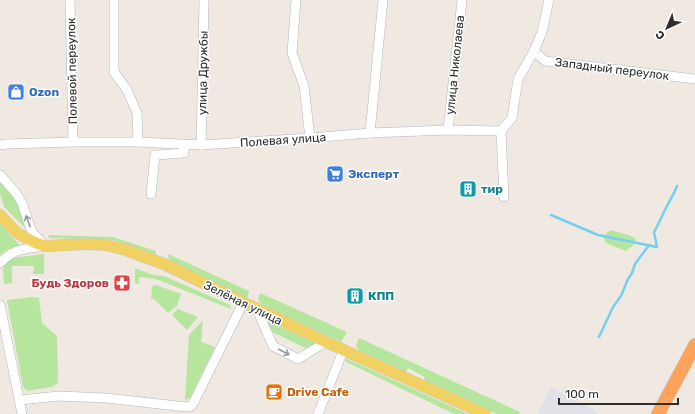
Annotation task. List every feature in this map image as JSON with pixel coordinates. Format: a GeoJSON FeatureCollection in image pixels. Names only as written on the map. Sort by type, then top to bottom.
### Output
{"type":"FeatureCollection","features":[{"type":"Feature","properties":{"kind":"highway"},"geometry":{"type":"LineString","coordinates":[[657,414],[695,345]]}},
{"type":"Feature","properties":{"kind":"main road","name":"Зелёная улица"},"geometry":{"type":"LineString","coordinates":[[0,215],[17,233],[45,246],[88,244],[106,246],[126,250],[164,264],[343,351],[485,414]]}},
{"type":"Feature","properties":{"kind":"street","name":"Полевой переулок"},"geometry":{"type":"LineString","coordinates":[[70,0],[73,142]]}},
{"type":"Feature","properties":{"kind":"street"},"geometry":{"type":"LineString","coordinates":[[114,0],[114,72],[127,90],[138,113],[138,142]]}},
{"type":"Feature","properties":{"kind":"street","name":"улица Дружбы"},"geometry":{"type":"LineString","coordinates":[[201,145],[204,0]]}},
{"type":"Feature","properties":{"kind":"street"},"geometry":{"type":"LineString","coordinates":[[296,0],[292,53],[304,86],[310,138]]}},
{"type":"Feature","properties":{"kind":"street"},"geometry":{"type":"LineString","coordinates":[[370,133],[383,0]]}},
{"type":"Feature","properties":{"kind":"street","name":"улица Николаева"},"geometry":{"type":"LineString","coordinates":[[448,130],[462,0]]}},
{"type":"Feature","properties":{"kind":"street"},"geometry":{"type":"LineString","coordinates":[[504,197],[501,131],[512,118],[518,79],[542,32],[549,0]]}},
{"type":"Feature","properties":{"kind":"street","name":"Западный переулок"},"geometry":{"type":"LineString","coordinates":[[534,50],[545,62],[695,79]]}},
{"type":"Feature","properties":{"kind":"street","name":"Полевая улица"},"geometry":{"type":"LineString","coordinates":[[0,145],[73,142],[138,142],[201,145],[370,133],[448,130],[501,131]]}},
{"type":"Feature","properties":{"kind":"street"},"geometry":{"type":"LineString","coordinates":[[151,194],[154,155],[184,153],[184,145]]}},
{"type":"Feature","properties":{"kind":"street"},"geometry":{"type":"LineString","coordinates":[[0,175],[16,193],[22,203],[30,227],[45,246]]}},
{"type":"Feature","properties":{"kind":"street"},"geometry":{"type":"LineString","coordinates":[[0,263],[16,250],[45,246]]}},
{"type":"Feature","properties":{"kind":"street"},"geometry":{"type":"LineString","coordinates":[[20,400],[60,396],[106,398],[186,407],[191,406],[243,303]]}},
{"type":"Feature","properties":{"kind":"street"},"geometry":{"type":"LineString","coordinates":[[0,305],[22,414]]}},
{"type":"Feature","properties":{"kind":"street"},"geometry":{"type":"LineString","coordinates":[[257,309],[273,346],[298,359],[326,342]]}},
{"type":"Feature","properties":{"kind":"street"},"geometry":{"type":"LineString","coordinates":[[318,414],[343,351]]}},
{"type":"Feature","properties":{"kind":"street"},"geometry":{"type":"LineString","coordinates":[[665,401],[668,414]]}},
{"type":"Feature","properties":{"kind":"shaded area"},"geometry":{"type":"Polygon","coordinates":[[[551,387],[593,409],[598,414],[538,414],[551,387]]]}},
{"type":"Feature","properties":{"kind":"green space"},"geometry":{"type":"Polygon","coordinates":[[[0,181],[17,201],[27,230],[4,207],[0,193],[0,181]]]}},
{"type":"Feature","properties":{"kind":"green space"},"geometry":{"type":"Polygon","coordinates":[[[0,223],[21,246],[6,250],[0,255],[0,223]]]}},
{"type":"Feature","properties":{"kind":"green space"},"geometry":{"type":"Polygon","coordinates":[[[611,230],[635,238],[636,243],[626,251],[608,244],[603,236],[611,230]]]}},
{"type":"Feature","properties":{"kind":"green space"},"geometry":{"type":"Polygon","coordinates":[[[48,235],[113,237],[156,251],[156,255],[113,240],[49,238],[48,235]]]}},
{"type":"Feature","properties":{"kind":"green space"},"geometry":{"type":"Polygon","coordinates":[[[44,254],[44,274],[33,274],[34,266],[12,266],[12,283],[4,284],[4,264],[11,258],[44,254]]]}},
{"type":"Feature","properties":{"kind":"green space"},"geometry":{"type":"Polygon","coordinates":[[[168,254],[249,291],[247,299],[169,261],[168,254]]]}},
{"type":"Feature","properties":{"kind":"green space"},"geometry":{"type":"Polygon","coordinates":[[[135,268],[153,275],[164,276],[230,305],[231,309],[156,279],[139,277],[139,284],[135,283],[135,268]]]}},
{"type":"Feature","properties":{"kind":"green space"},"geometry":{"type":"Polygon","coordinates":[[[156,285],[181,294],[177,306],[168,313],[154,299],[151,299],[152,286],[156,285]]]}},
{"type":"Feature","properties":{"kind":"green space"},"geometry":{"type":"Polygon","coordinates":[[[260,293],[347,332],[341,342],[261,305],[258,299],[260,293]]]}},
{"type":"Feature","properties":{"kind":"green space"},"geometry":{"type":"Polygon","coordinates":[[[32,297],[39,298],[42,323],[57,336],[58,383],[52,387],[27,391],[23,387],[7,300],[32,297]]]}},
{"type":"Feature","properties":{"kind":"green space"},"geometry":{"type":"Polygon","coordinates":[[[178,309],[198,317],[187,330],[172,315],[178,309]]]}},
{"type":"Feature","properties":{"kind":"green space"},"geometry":{"type":"Polygon","coordinates":[[[203,320],[201,342],[215,347],[190,398],[185,400],[189,335],[203,320]]]}},
{"type":"Feature","properties":{"kind":"green space"},"geometry":{"type":"Polygon","coordinates":[[[267,321],[316,343],[306,348],[272,332],[267,321]]]}},
{"type":"Feature","properties":{"kind":"green space"},"geometry":{"type":"Polygon","coordinates":[[[359,338],[520,412],[519,414],[497,414],[423,382],[425,377],[408,368],[405,374],[361,353],[356,345],[359,338]]]}},
{"type":"Feature","properties":{"kind":"green space"},"geometry":{"type":"Polygon","coordinates":[[[345,358],[468,414],[454,414],[346,362],[345,358]]]}},
{"type":"Feature","properties":{"kind":"waterway"},"geometry":{"type":"LineString","coordinates":[[551,215],[598,235],[657,247],[654,232],[677,186]]}},
{"type":"Feature","properties":{"kind":"waterway"},"geometry":{"type":"LineString","coordinates":[[599,337],[613,307],[621,296],[635,264],[649,245]]}},
{"type":"Feature","properties":{"kind":"place","name":"Ozon"},"geometry":{"type":"Point","coordinates":[16,92]}},
{"type":"Feature","properties":{"kind":"place","name":"Эксперт"},"geometry":{"type":"Point","coordinates":[335,174]}},
{"type":"Feature","properties":{"kind":"place","name":"тир"},"geometry":{"type":"Point","coordinates":[468,189]}},
{"type":"Feature","properties":{"kind":"place","name":"Будь Здоров"},"geometry":{"type":"Point","coordinates":[122,283]}},
{"type":"Feature","properties":{"kind":"place","name":"КПП"},"geometry":{"type":"Point","coordinates":[355,296]}},
{"type":"Feature","properties":{"kind":"place","name":"Drive Cafe"},"geometry":{"type":"Point","coordinates":[274,392]}}]}
